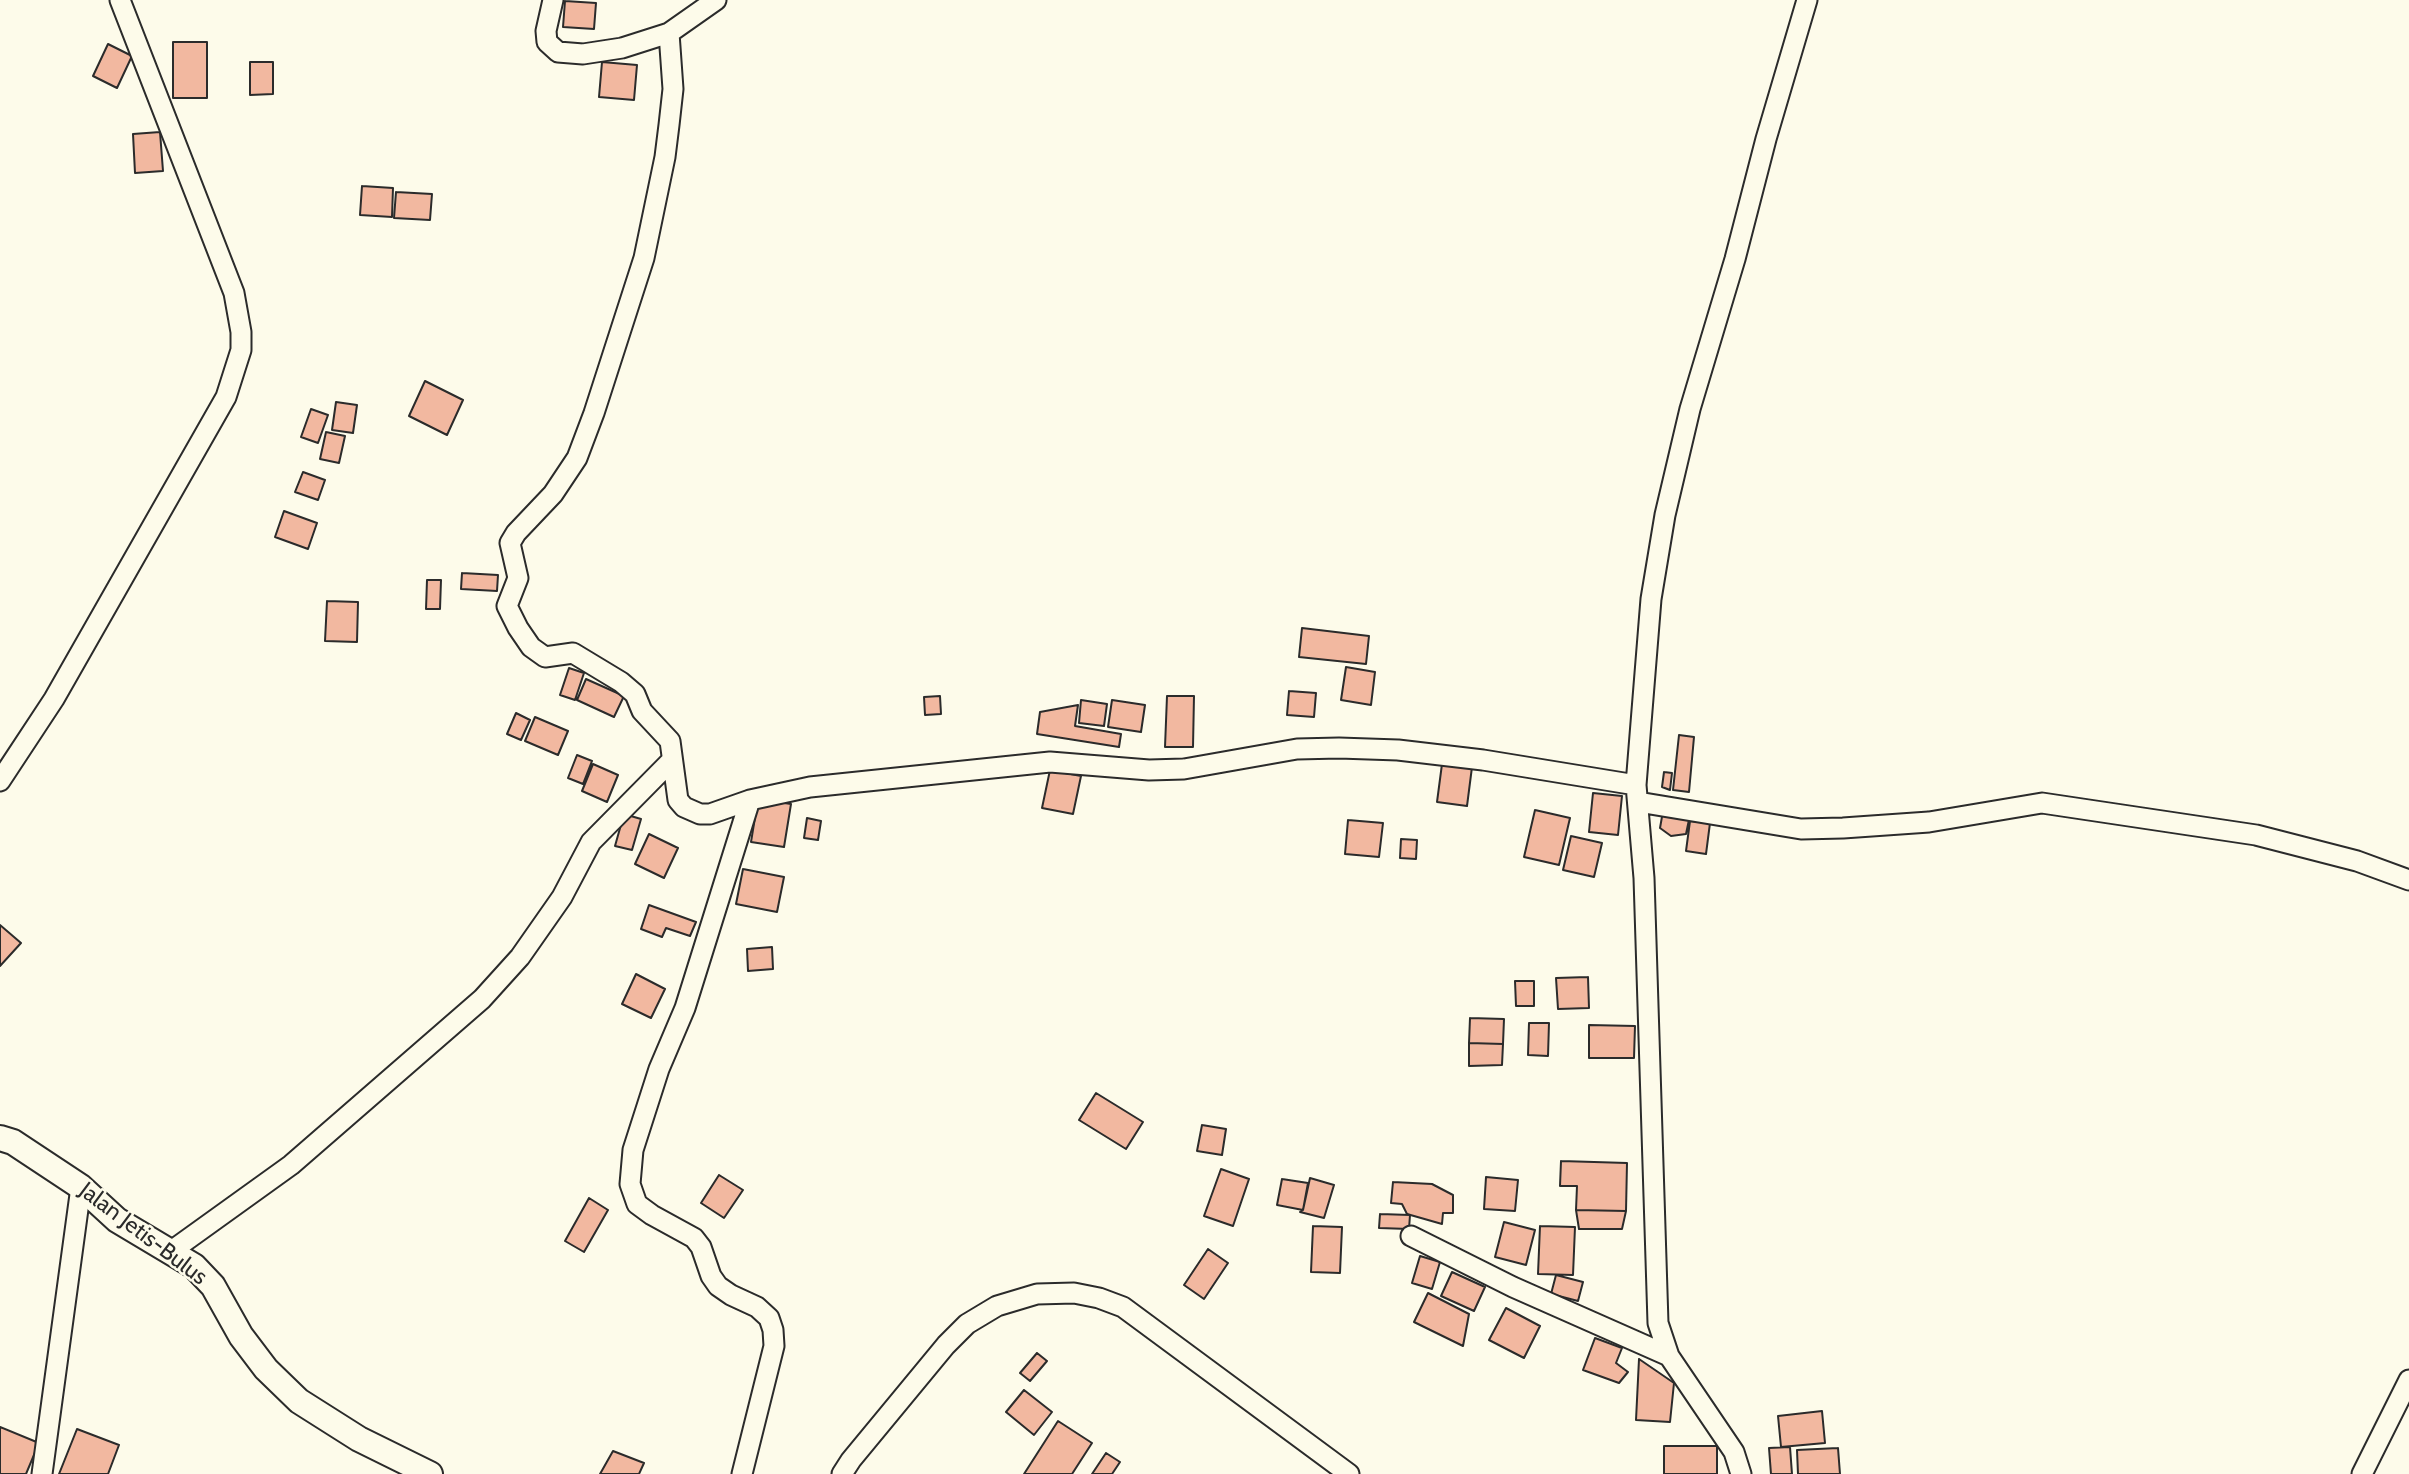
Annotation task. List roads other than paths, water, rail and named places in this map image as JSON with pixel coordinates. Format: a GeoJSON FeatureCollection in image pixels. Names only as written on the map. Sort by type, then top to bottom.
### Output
{"type":"FeatureCollection","features":[{"type":"Feature","properties":{"kind":"street"},"geometry":{"type":"LineString","coordinates":[[0,781],[54,699],[226,397],[241,350],[241,332],[234,293],[120,0]]}},
{"type":"Feature","properties":{"kind":"street"},"geometry":{"type":"LineString","coordinates":[[553,0],[546,36],[552,47],[558,52],[583,54],[622,48],[669,33],[716,0]]}},
{"type":"Feature","properties":{"kind":"street"},"geometry":{"type":"LineString","coordinates":[[1741,1474],[1734,1452],[1669,1356],[1658,1322],[1644,878],[1637,794],[1651,599],[1665,515],[1690,409],[1807,0]]}},
{"type":"Feature","properties":{"kind":"street"},"geometry":{"type":"LineString","coordinates":[[669,33],[673,89],[663,169],[644,258],[578,457],[553,494],[510,543],[518,578],[508,606],[531,647],[545,657],[573,653],[621,682],[635,694],[642,711],[670,741],[678,800],[684,807],[700,814],[710,814],[750,800],[810,787],[1050,762],[1149,770],[1184,769],[1297,749],[1398,750],[1483,760],[1801,829],[1929,822],[2042,803],[2256,835],[2357,861],[2409,880]]}},
{"type":"Feature","properties":{"kind":"street"},"geometry":{"type":"LineString","coordinates":[[170,1252],[291,1165],[482,999],[520,957],[562,897],[591,842],[672,760]]}},
{"type":"Feature","properties":{"kind":"street"},"geometry":{"type":"LineString","coordinates":[[742,1474],[774,1346],[769,1318],[757,1307],[718,1286],[711,1276],[701,1247],[694,1238],[637,1204],[630,1184],[630,1175],[633,1150],[659,1069],[685,1008],[750,800]]}},
{"type":"Feature","properties":{"kind":"street","name":"Jalan Jetis-Bulus"},"geometry":{"type":"LineString","coordinates":[[0,1138],[13,1142],[81,1187],[117,1220],[194,1266],[213,1286],[241,1336],[266,1369],[299,1401],[359,1439],[430,1474]]}},
{"type":"Feature","properties":{"kind":"street"},"geometry":{"type":"LineString","coordinates":[[42,1474],[81,1187]]}},
{"type":"Feature","properties":{"kind":"street"},"geometry":{"type":"LineString","coordinates":[[1411,1236],[1513,1287],[1669,1356]]}},
{"type":"Feature","properties":{"kind":"street"},"geometry":{"type":"LineString","coordinates":[[842,1474],[946,1345],[967,1324],[997,1306],[1037,1294],[1074,1293],[1123,1307],[1349,1474]]}},
{"type":"Feature","properties":{"kind":"street"},"geometry":{"type":"LineString","coordinates":[[2362,1474],[2409,1380]]}}]}
